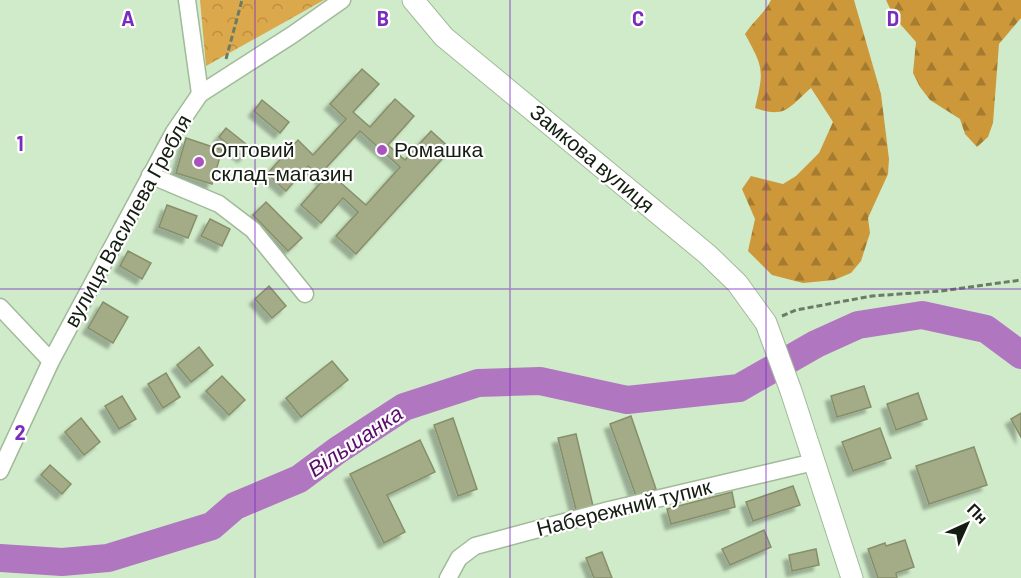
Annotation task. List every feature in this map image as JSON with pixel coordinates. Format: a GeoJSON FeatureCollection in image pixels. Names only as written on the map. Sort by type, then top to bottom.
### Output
{"type":"FeatureCollection","features":[{"type":"Feature","properties":{"kind":"main road","name":"Замкова вулиця"},"geometry":{"type":"LineString","coordinates":[[413,0],[444,37],[707,254],[737,283],[766,323],[814,462]]}},
{"type":"Feature","properties":{"kind":"main road"},"geometry":{"type":"LineString","coordinates":[[814,462],[852,578]]}},
{"type":"Feature","properties":{"kind":"street"},"geometry":{"type":"LineString","coordinates":[[187,0],[200,94]]}},
{"type":"Feature","properties":{"kind":"street","name":"вулиця Василева Гребля"},"geometry":{"type":"LineString","coordinates":[[0,471],[51,361],[150,175],[174,132],[200,94],[342,0]]}},
{"type":"Feature","properties":{"kind":"street"},"geometry":{"type":"LineString","coordinates":[[150,175],[219,204],[254,230],[305,294]]}},
{"type":"Feature","properties":{"kind":"street"},"geometry":{"type":"LineString","coordinates":[[0,307],[51,361]]}},
{"type":"Feature","properties":{"kind":"street","name":"Набережний тупик"},"geometry":{"type":"LineString","coordinates":[[448,578],[459,558],[475,546],[609,510],[814,462]]}},
{"type":"Feature","properties":{"kind":"path"},"geometry":{"type":"LineString","coordinates":[[220,81],[242,0]]}},
{"type":"Feature","properties":{"kind":"path"},"geometry":{"type":"LineString","coordinates":[[766,323],[796,310],[873,296],[941,291],[1021,280]]}},
{"type":"Feature","properties":{"kind":"green space"},"geometry":{"type":"Polygon","coordinates":[[[200,0],[324,0],[206,66],[200,0]]]}},
{"type":"Feature","properties":{"kind":"green space"},"geometry":{"type":"Polygon","coordinates":[[[771,0],[854,0],[881,94],[889,159],[888,174],[868,218],[870,233],[861,261],[851,273],[834,280],[803,283],[772,275],[748,251],[755,219],[742,189],[751,176],[783,184],[796,176],[819,153],[833,122],[811,88],[792,106],[781,112],[755,108],[761,77],[759,63],[745,34],[771,0]]]}},
{"type":"Feature","properties":{"kind":"green space"},"geometry":{"type":"Polygon","coordinates":[[[886,0],[1021,0],[1021,18],[999,44],[993,123],[988,137],[977,147],[965,134],[960,119],[930,100],[920,87],[913,73],[916,42],[894,17],[886,0]]]}},
{"type":"Feature","properties":{"kind":"shaded area"},"geometry":{"type":"Polygon","coordinates":[[[986,329],[1021,344],[1021,359],[986,329]]]}},
{"type":"Feature","properties":{"kind":"building"},"geometry":{"type":"Polygon","coordinates":[[[362,69],[379,84],[353,112],[370,127],[395,99],[414,116],[388,145],[405,160],[431,131],[451,149],[356,254],[336,236],[358,212],[343,198],[321,223],[301,205],[323,180],[308,166],[286,191],[267,174],[298,140],[313,155],[346,119],[330,104],[362,69]],[[360,131],[325,169],[366,205],[400,167],[360,131]]]}},
{"type":"Feature","properties":{"kind":"building"},"geometry":{"type":"Polygon","coordinates":[[[262,100],[289,122],[280,133],[254,111],[262,100]]]}},
{"type":"Feature","properties":{"kind":"building"},"geometry":{"type":"Polygon","coordinates":[[[226,128],[251,148],[243,157],[219,137],[226,128]]]}},
{"type":"Feature","properties":{"kind":"building","name":"Оптовий склад-магазин"},"geometry":{"type":"Polygon","coordinates":[[[186,138],[222,150],[212,184],[176,173],[186,138]]]}},
{"type":"Feature","properties":{"kind":"building"},"geometry":{"type":"Polygon","coordinates":[[[266,202],[302,238],[288,251],[253,215],[266,202]]]}},
{"type":"Feature","properties":{"kind":"building"},"geometry":{"type":"Polygon","coordinates":[[[167,205],[197,216],[188,238],[159,227],[167,205]]]}},
{"type":"Feature","properties":{"kind":"building"},"geometry":{"type":"Polygon","coordinates":[[[210,219],[230,229],[222,246],[201,236],[210,219]]]}},
{"type":"Feature","properties":{"kind":"building"},"geometry":{"type":"Polygon","coordinates":[[[128,251],[151,263],[142,279],[120,266],[128,251]]]}},
{"type":"Feature","properties":{"kind":"building"},"geometry":{"type":"Polygon","coordinates":[[[269,286],[286,306],[272,318],[255,299],[269,286]]]}},
{"type":"Feature","properties":{"kind":"building"},"geometry":{"type":"Polygon","coordinates":[[[103,302],[128,317],[113,343],[88,328],[103,302]]]}},
{"type":"Feature","properties":{"kind":"building"},"geometry":{"type":"Polygon","coordinates":[[[199,347],[213,365],[191,382],[177,365],[199,347]]]}},
{"type":"Feature","properties":{"kind":"building"},"geometry":{"type":"Polygon","coordinates":[[[332,361],[348,380],[301,417],[286,398],[332,361]]]}},
{"type":"Feature","properties":{"kind":"building"},"geometry":{"type":"Polygon","coordinates":[[[166,373],[180,397],[163,408],[148,384],[166,373]]]}},
{"type":"Feature","properties":{"kind":"building"},"geometry":{"type":"Polygon","coordinates":[[[222,376],[245,400],[229,415],[206,391],[222,376]]]}},
{"type":"Feature","properties":{"kind":"building"},"geometry":{"type":"Polygon","coordinates":[[[864,386],[871,407],[837,417],[831,396],[864,386]]]}},
{"type":"Feature","properties":{"kind":"building"},"geometry":{"type":"Polygon","coordinates":[[[918,393],[927,419],[896,430],[887,404],[918,393]]]}},
{"type":"Feature","properties":{"kind":"building"},"geometry":{"type":"Polygon","coordinates":[[[122,396],[136,419],[119,429],[105,406],[122,396]]]}},
{"type":"Feature","properties":{"kind":"building"},"geometry":{"type":"Polygon","coordinates":[[[1021,413],[1021,437],[1011,419],[1021,413]]]}},
{"type":"Feature","properties":{"kind":"building"},"geometry":{"type":"Polygon","coordinates":[[[631,416],[656,489],[636,496],[610,424],[631,416]]]}},
{"type":"Feature","properties":{"kind":"building"},"geometry":{"type":"Polygon","coordinates":[[[81,418],[100,442],[84,455],[65,432],[81,418]]]}},
{"type":"Feature","properties":{"kind":"building"},"geometry":{"type":"Polygon","coordinates":[[[453,418],[477,489],[458,496],[434,425],[453,418]]]}},
{"type":"Feature","properties":{"kind":"building"},"geometry":{"type":"Polygon","coordinates":[[[880,428],[891,458],[853,471],[842,442],[880,428]]]}},
{"type":"Feature","properties":{"kind":"building"},"geometry":{"type":"Polygon","coordinates":[[[576,434],[593,506],[576,510],[558,438],[576,434]]]}},
{"type":"Feature","properties":{"kind":"building"},"geometry":{"type":"Polygon","coordinates":[[[420,440],[435,472],[387,495],[405,532],[384,543],[350,474],[420,440]]]}},
{"type":"Feature","properties":{"kind":"building"},"geometry":{"type":"Polygon","coordinates":[[[974,447],[987,485],[929,504],[916,466],[974,447]]]}},
{"type":"Feature","properties":{"kind":"building"},"geometry":{"type":"Polygon","coordinates":[[[50,465],[71,484],[62,494],[41,475],[50,465]]]}},
{"type":"Feature","properties":{"kind":"building"},"geometry":{"type":"Polygon","coordinates":[[[793,486],[800,505],[753,521],[746,502],[793,486]]]}},
{"type":"Feature","properties":{"kind":"building"},"geometry":{"type":"Polygon","coordinates":[[[732,492],[735,507],[671,524],[667,509],[732,492]]]}},
{"type":"Feature","properties":{"kind":"building"},"geometry":{"type":"Polygon","coordinates":[[[764,530],[771,547],[730,565],[722,549],[764,530]]]}},
{"type":"Feature","properties":{"kind":"building"},"geometry":{"type":"Polygon","coordinates":[[[905,540],[914,567],[896,573],[897,578],[878,578],[868,549],[885,543],[886,546],[905,540]]]}},
{"type":"Feature","properties":{"kind":"building"},"geometry":{"type":"Polygon","coordinates":[[[816,549],[819,565],[792,571],[789,555],[816,549]]]}},
{"type":"Feature","properties":{"kind":"building"},"geometry":{"type":"Polygon","coordinates":[[[602,552],[612,578],[594,578],[586,558],[602,552]]]}},
{"type":"Feature","properties":{"kind":"waterway","name":"Вільшанка"},"geometry":{"type":"LineString","coordinates":[[0,558],[62,562],[108,558],[212,526],[235,506],[299,479],[338,450],[404,407],[478,383],[540,381],[627,400],[739,388],[816,344],[858,325],[922,315],[986,329],[1021,355]]}},
{"type":"Feature","properties":{"kind":"place","name":"Ромашка"},"geometry":{"type":"Point","coordinates":[382,150]}},
{"type":"Feature","properties":{"kind":"place","name":"Оптовий склад-магазин"},"geometry":{"type":"Point","coordinates":[199,162]}}]}
